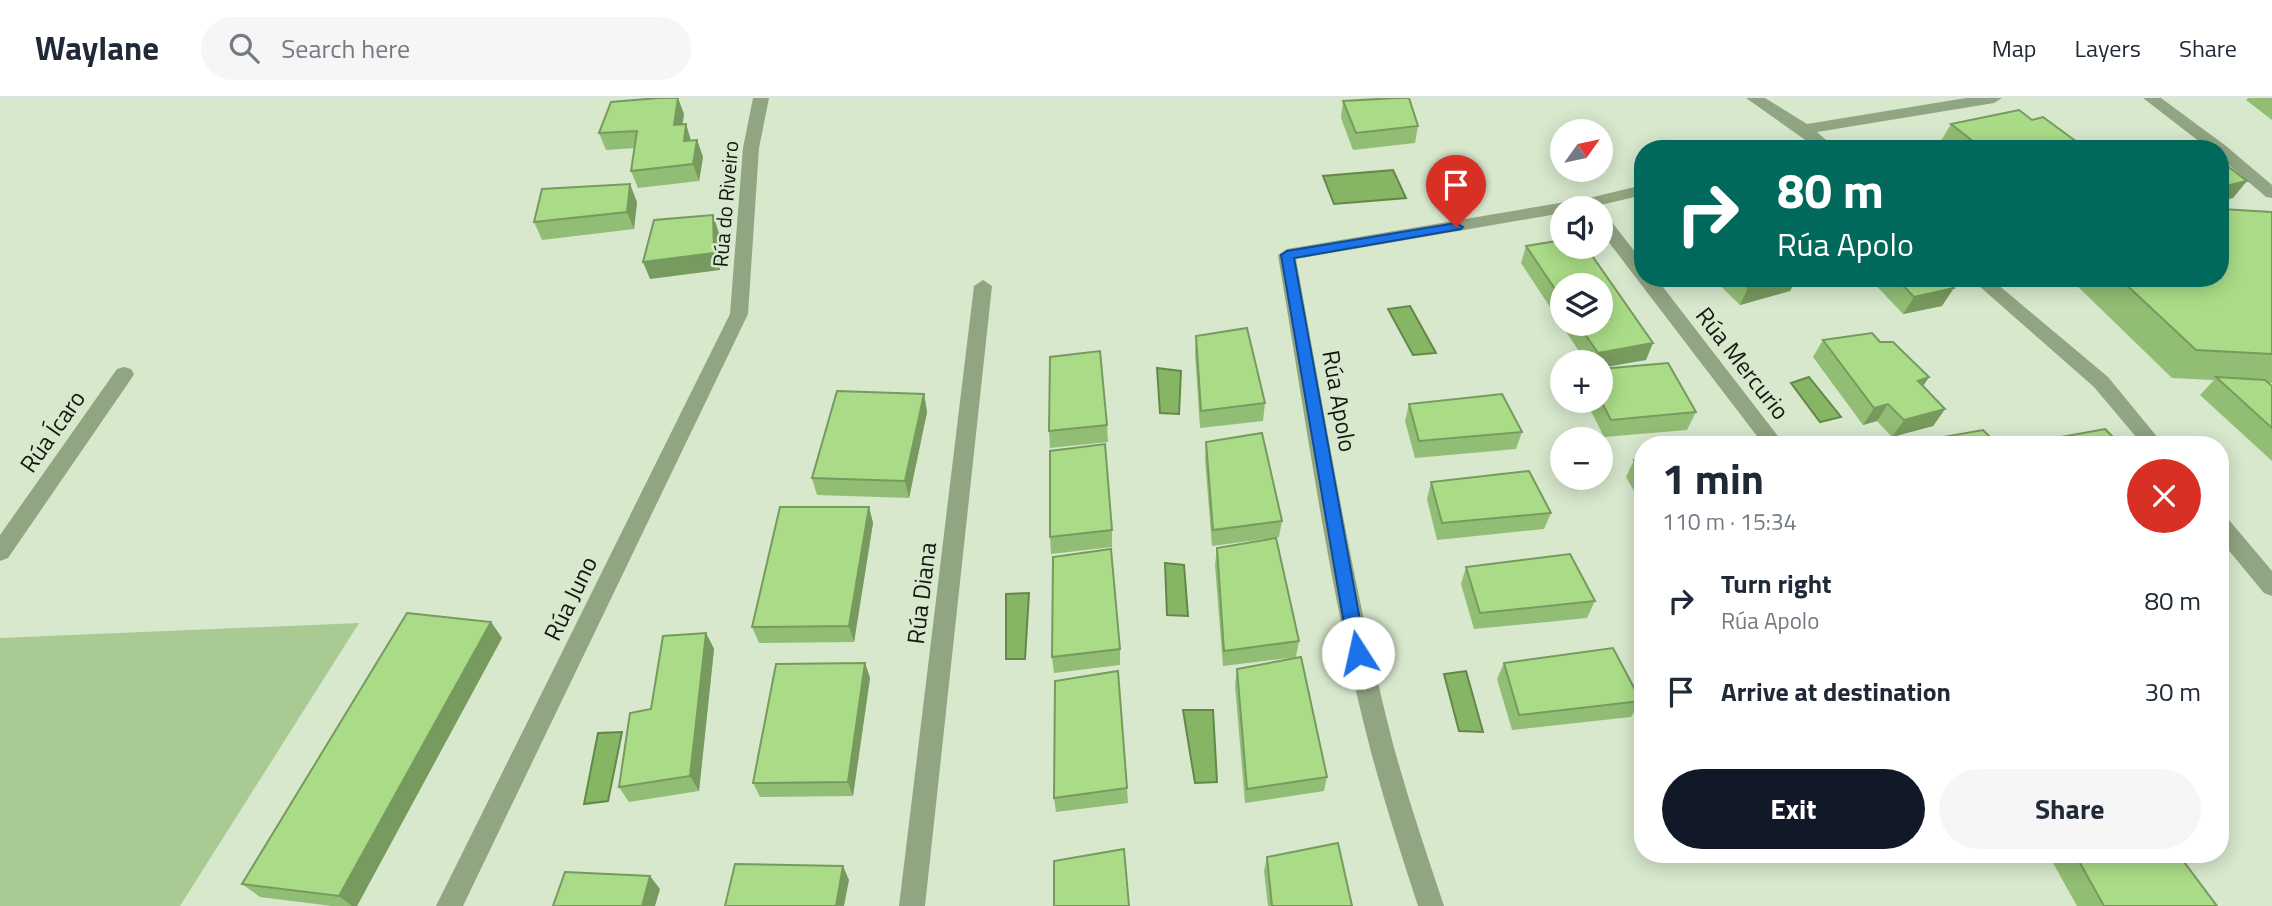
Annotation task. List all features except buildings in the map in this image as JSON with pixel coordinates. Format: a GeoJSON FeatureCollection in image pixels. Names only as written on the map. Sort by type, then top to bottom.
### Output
{"type":"FeatureCollection","features":[{"type":"Feature","properties":{"kind":"street","name":"Rúa do Riveiro"},"geometry":{"type":"LineString","coordinates":[[739,314],[751,148],[761,98]]}},
{"type":"Feature","properties":{"kind":"street"},"geometry":{"type":"LineString","coordinates":[[1754,98],[1804,129],[1815,140]]}},
{"type":"Feature","properties":{"kind":"street"},"geometry":{"type":"LineString","coordinates":[[1804,129],[1994,98]]}},
{"type":"Feature","properties":{"kind":"street"},"geometry":{"type":"LineString","coordinates":[[2151,98],[2208,140]]}},
{"type":"Feature","properties":{"kind":"street"},"geometry":{"type":"LineString","coordinates":[[2229,157],[2272,193]]}},
{"type":"Feature","properties":{"kind":"street","name":"Rúa Apolo"},"geometry":{"type":"LineString","coordinates":[[1613,199],[1634,193]]}},
{"type":"Feature","properties":{"kind":"street","name":"Rúa Apolo"},"geometry":{"type":"LineString","coordinates":[[1431,906],[1404,832],[1358,653],[1287,255],[1550,213]]}},
{"type":"Feature","properties":{"kind":"street","name":"Rúa Mercurio"},"geometry":{"type":"LineString","coordinates":[[1613,235],[1634,262]]}},
{"type":"Feature","properties":{"kind":"street","name":"Rúa Diana"},"geometry":{"type":"LineString","coordinates":[[912,906],[983,286]]}},
{"type":"Feature","properties":{"kind":"street","name":"Rúa Mercurio"},"geometry":{"type":"LineString","coordinates":[[1653,287],[1768,436]]}},
{"type":"Feature","properties":{"kind":"street"},"geometry":{"type":"LineString","coordinates":[[1990,287],[2101,382],[2146,436]]}},
{"type":"Feature","properties":{"kind":"street","name":"Rúa Juno"},"geometry":{"type":"LineString","coordinates":[[449,906],[739,314]]}},
{"type":"Feature","properties":{"kind":"street","name":"Rúa Ícaro"},"geometry":{"type":"LineString","coordinates":[[0,552],[124,374]]}},
{"type":"Feature","properties":{"kind":"street"},"geometry":{"type":"LineString","coordinates":[[2229,536],[2272,587]]}},
{"type":"Feature","properties":{"kind":"shaded area"},"geometry":{"type":"Polygon","coordinates":[[[1393,170],[1406,198],[1334,204],[1323,176],[1393,170]]]}},
{"type":"Feature","properties":{"kind":"shaded area"},"geometry":{"type":"Polygon","coordinates":[[[1410,306],[1436,353],[1413,355],[1388,309],[1410,306]]]}},
{"type":"Feature","properties":{"kind":"shaded area"},"geometry":{"type":"Polygon","coordinates":[[[1157,368],[1181,371],[1179,414],[1160,413],[1157,368]]]}},
{"type":"Feature","properties":{"kind":"shaded area"},"geometry":{"type":"Polygon","coordinates":[[[1809,377],[1841,417],[1820,422],[1791,383],[1809,377]]]}},
{"type":"Feature","properties":{"kind":"shaded area"},"geometry":{"type":"Polygon","coordinates":[[[1165,563],[1184,565],[1188,616],[1167,615],[1165,563]]]}},
{"type":"Feature","properties":{"kind":"shaded area"},"geometry":{"type":"Polygon","coordinates":[[[1029,593],[1025,659],[1006,659],[1006,594],[1029,593]]]}},
{"type":"Feature","properties":{"kind":"shaded area"},"geometry":{"type":"Polygon","coordinates":[[[359,623],[180,906],[0,906],[0,638],[359,623]]]}},
{"type":"Feature","properties":{"kind":"shaded area"},"geometry":{"type":"Polygon","coordinates":[[[1466,671],[1483,732],[1459,731],[1444,674],[1466,671]]]}},
{"type":"Feature","properties":{"kind":"shaded area"},"geometry":{"type":"Polygon","coordinates":[[[1183,710],[1213,710],[1217,782],[1195,783],[1183,710]]]}},
{"type":"Feature","properties":{"kind":"shaded area"},"geometry":{"type":"Polygon","coordinates":[[[622,732],[608,801],[584,804],[598,733],[622,732]]]}},
{"type":"Feature","properties":{"kind":"route"},"geometry":{"type":"LineString","coordinates":[[1358,653],[1287,255],[1456,227]]}}]}
